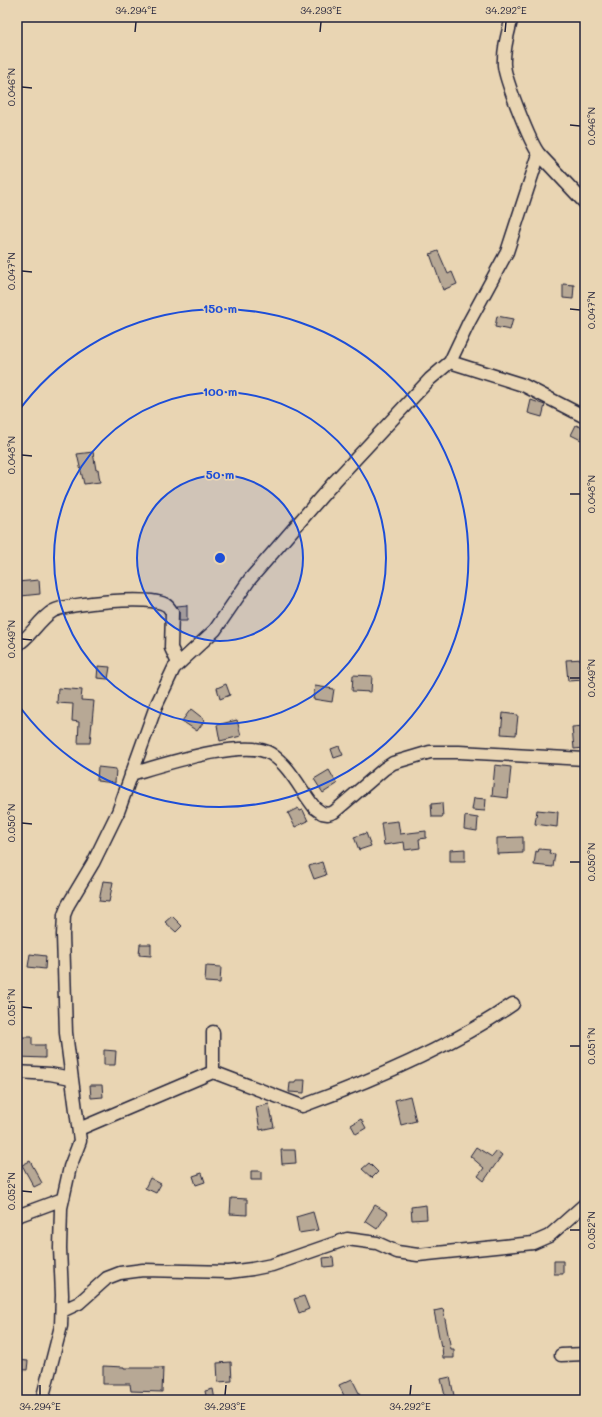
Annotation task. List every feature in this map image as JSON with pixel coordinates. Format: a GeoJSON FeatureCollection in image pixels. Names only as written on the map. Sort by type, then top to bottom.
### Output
{"type":"FeatureCollection","features":[{"type":"Feature","properties":{"kind":"street"},"geometry":{"type":"LineString","coordinates":[[512,17],[506,40],[504,68],[528,135],[539,154],[585,203]]}},
{"type":"Feature","properties":{"kind":"street"},"geometry":{"type":"LineString","coordinates":[[42,1400],[61,1326],[60,1224],[63,1199],[70,1167],[80,1141],[66,1033],[63,935],[64,915],[68,905],[110,830],[164,689],[178,663],[215,630],[250,579],[335,482],[426,383],[450,362],[469,322],[507,252],[539,154]]}},
{"type":"Feature","properties":{"kind":"street"},"geometry":{"type":"LineString","coordinates":[[450,362],[523,385],[585,417]]}},
{"type":"Feature","properties":{"kind":"street"},"geometry":{"type":"LineString","coordinates":[[17,645],[46,616],[59,608],[69,605],[122,601],[156,601],[166,604],[172,612],[171,648],[178,663]]}},
{"type":"Feature","properties":{"kind":"street"},"geometry":{"type":"LineString","coordinates":[[131,774],[180,760],[223,752],[245,749],[265,750],[282,763],[315,808],[322,813],[328,814],[342,807],[384,769],[393,763],[430,752],[459,752],[585,759]]}},
{"type":"Feature","properties":{"kind":"street"},"geometry":{"type":"LineString","coordinates":[[79,1129],[213,1072],[302,1106],[361,1084],[483,1025],[513,1004]]}},
{"type":"Feature","properties":{"kind":"street"},"geometry":{"type":"LineString","coordinates":[[213,1032],[213,1072]]}},
{"type":"Feature","properties":{"kind":"street"},"geometry":{"type":"LineString","coordinates":[[17,1072],[50,1074],[71,1078]]}},
{"type":"Feature","properties":{"kind":"street"},"geometry":{"type":"LineString","coordinates":[[17,1216],[63,1199]]}},
{"type":"Feature","properties":{"kind":"street"},"geometry":{"type":"LineString","coordinates":[[62,1310],[80,1303],[107,1278],[120,1273],[143,1270],[229,1272],[252,1269],[272,1265],[347,1239],[367,1240],[403,1253],[418,1255],[533,1243],[549,1236],[585,1204]]}},
{"type":"Feature","properties":{"kind":"street"},"geometry":{"type":"LineString","coordinates":[[561,1355],[585,1354]]}},
{"type":"Feature","properties":{"kind":"building"},"geometry":{"type":"Polygon","coordinates":[[[438,251],[448,274],[452,272],[457,284],[443,290],[430,254],[438,251]]]}},
{"type":"Feature","properties":{"kind":"building"},"geometry":{"type":"Polygon","coordinates":[[[563,284],[574,285],[573,299],[563,298],[563,284]]]}},
{"type":"Feature","properties":{"kind":"building"},"geometry":{"type":"Polygon","coordinates":[[[497,316],[513,319],[510,330],[495,327],[497,316]]]}},
{"type":"Feature","properties":{"kind":"building"},"geometry":{"type":"Polygon","coordinates":[[[531,400],[545,405],[542,417],[528,413],[531,400]]]}},
{"type":"Feature","properties":{"kind":"building"},"geometry":{"type":"Polygon","coordinates":[[[576,425],[585,429],[581,440],[571,435],[576,425]]]}},
{"type":"Feature","properties":{"kind":"building"},"geometry":{"type":"Polygon","coordinates":[[[93,452],[100,482],[84,484],[77,454],[93,452]]]}},
{"type":"Feature","properties":{"kind":"building"},"geometry":{"type":"Polygon","coordinates":[[[39,580],[40,594],[21,596],[17,582],[39,580]]]}},
{"type":"Feature","properties":{"kind":"building"},"geometry":{"type":"Polygon","coordinates":[[[187,605],[187,621],[179,621],[177,606],[187,605]]]}},
{"type":"Feature","properties":{"kind":"building"},"geometry":{"type":"Polygon","coordinates":[[[584,659],[585,680],[568,681],[566,660],[584,659]]]}},
{"type":"Feature","properties":{"kind":"building"},"geometry":{"type":"Polygon","coordinates":[[[98,666],[110,667],[108,679],[97,678],[98,666]]]}},
{"type":"Feature","properties":{"kind":"building"},"geometry":{"type":"Polygon","coordinates":[[[353,675],[372,676],[371,692],[352,691],[353,675]]]}},
{"type":"Feature","properties":{"kind":"building"},"geometry":{"type":"Polygon","coordinates":[[[226,684],[230,695],[220,699],[217,688],[226,684]]]}},
{"type":"Feature","properties":{"kind":"building"},"geometry":{"type":"Polygon","coordinates":[[[315,686],[334,689],[332,702],[313,699],[315,686]]]}},
{"type":"Feature","properties":{"kind":"building"},"geometry":{"type":"Polygon","coordinates":[[[58,688],[82,690],[81,700],[94,701],[90,743],[78,743],[79,722],[72,721],[73,704],[57,703],[58,688]]]}},
{"type":"Feature","properties":{"kind":"building"},"geometry":{"type":"Polygon","coordinates":[[[191,709],[205,720],[197,731],[182,721],[191,709]]]}},
{"type":"Feature","properties":{"kind":"building"},"geometry":{"type":"Polygon","coordinates":[[[503,713],[518,715],[516,735],[501,734],[503,713]]]}},
{"type":"Feature","properties":{"kind":"building"},"geometry":{"type":"Polygon","coordinates":[[[237,720],[241,736],[220,741],[217,725],[237,720]]]}},
{"type":"Feature","properties":{"kind":"building"},"geometry":{"type":"Polygon","coordinates":[[[585,726],[585,748],[574,749],[572,727],[585,726]]]}},
{"type":"Feature","properties":{"kind":"building"},"geometry":{"type":"Polygon","coordinates":[[[339,746],[343,755],[334,758],[331,749],[339,746]]]}},
{"type":"Feature","properties":{"kind":"building"},"geometry":{"type":"Polygon","coordinates":[[[495,765],[511,767],[508,798],[492,796],[495,765]]]}},
{"type":"Feature","properties":{"kind":"building"},"geometry":{"type":"Polygon","coordinates":[[[98,767],[116,769],[115,783],[97,781],[98,767]]]}},
{"type":"Feature","properties":{"kind":"building"},"geometry":{"type":"Polygon","coordinates":[[[329,770],[337,784],[323,793],[314,779],[329,770]]]}},
{"type":"Feature","properties":{"kind":"building"},"geometry":{"type":"Polygon","coordinates":[[[474,798],[486,799],[485,811],[472,810],[474,798]]]}},
{"type":"Feature","properties":{"kind":"building"},"geometry":{"type":"Polygon","coordinates":[[[442,803],[443,817],[432,817],[431,804],[442,803]]]}},
{"type":"Feature","properties":{"kind":"building"},"geometry":{"type":"Polygon","coordinates":[[[298,808],[300,811],[303,810],[308,821],[295,827],[288,813],[298,808]]]}},
{"type":"Feature","properties":{"kind":"building"},"geometry":{"type":"Polygon","coordinates":[[[537,810],[558,812],[557,827],[535,824],[537,810]]]}},
{"type":"Feature","properties":{"kind":"building"},"geometry":{"type":"Polygon","coordinates":[[[465,816],[478,818],[477,831],[464,829],[465,816]]]}},
{"type":"Feature","properties":{"kind":"building"},"geometry":{"type":"Polygon","coordinates":[[[398,821],[400,834],[426,831],[426,838],[419,839],[420,848],[405,850],[404,842],[384,845],[381,823],[398,821]]]}},
{"type":"Feature","properties":{"kind":"building"},"geometry":{"type":"Polygon","coordinates":[[[366,833],[371,846],[359,850],[354,837],[366,833]]]}},
{"type":"Feature","properties":{"kind":"building"},"geometry":{"type":"Polygon","coordinates":[[[523,837],[523,853],[497,854],[497,838],[523,837]]]}},
{"type":"Feature","properties":{"kind":"building"},"geometry":{"type":"Polygon","coordinates":[[[465,849],[465,861],[450,861],[450,850],[465,849]]]}},
{"type":"Feature","properties":{"kind":"building"},"geometry":{"type":"Polygon","coordinates":[[[539,849],[550,850],[549,853],[555,854],[553,867],[534,865],[536,851],[538,852],[539,849]]]}},
{"type":"Feature","properties":{"kind":"building"},"geometry":{"type":"Polygon","coordinates":[[[322,862],[326,875],[314,879],[309,866],[322,862]]]}},
{"type":"Feature","properties":{"kind":"building"},"geometry":{"type":"Polygon","coordinates":[[[103,881],[113,882],[109,902],[99,901],[103,881]]]}},
{"type":"Feature","properties":{"kind":"building"},"geometry":{"type":"Polygon","coordinates":[[[172,916],[182,926],[176,932],[165,922],[172,916]]]}},
{"type":"Feature","properties":{"kind":"building"},"geometry":{"type":"Polygon","coordinates":[[[140,944],[151,944],[151,956],[139,955],[140,944]]]}},
{"type":"Feature","properties":{"kind":"building"},"geometry":{"type":"Polygon","coordinates":[[[30,954],[46,956],[45,969],[28,967],[30,954]]]}},
{"type":"Feature","properties":{"kind":"building"},"geometry":{"type":"Polygon","coordinates":[[[206,966],[221,967],[220,983],[205,982],[206,966]]]}},
{"type":"Feature","properties":{"kind":"building"},"geometry":{"type":"Polygon","coordinates":[[[19,1037],[32,1037],[32,1045],[45,1045],[45,1058],[18,1057],[19,1037]]]}},
{"type":"Feature","properties":{"kind":"building"},"geometry":{"type":"Polygon","coordinates":[[[104,1050],[116,1051],[115,1065],[104,1065],[104,1050]]]}},
{"type":"Feature","properties":{"kind":"building"},"geometry":{"type":"Polygon","coordinates":[[[296,1080],[305,1080],[304,1093],[289,1092],[290,1083],[295,1083],[296,1080]]]}},
{"type":"Feature","properties":{"kind":"building"},"geometry":{"type":"Polygon","coordinates":[[[90,1085],[102,1085],[103,1097],[91,1098],[90,1085]]]}},
{"type":"Feature","properties":{"kind":"building"},"geometry":{"type":"Polygon","coordinates":[[[410,1096],[416,1121],[401,1125],[395,1100],[410,1096]]]}},
{"type":"Feature","properties":{"kind":"building"},"geometry":{"type":"Polygon","coordinates":[[[269,1104],[274,1127],[260,1130],[256,1107],[269,1104]]]}},
{"type":"Feature","properties":{"kind":"building"},"geometry":{"type":"Polygon","coordinates":[[[361,1119],[366,1128],[356,1134],[351,1125],[361,1119]]]}},
{"type":"Feature","properties":{"kind":"building"},"geometry":{"type":"Polygon","coordinates":[[[476,1147],[492,1157],[497,1151],[502,1155],[484,1181],[478,1176],[484,1168],[470,1156],[476,1147]]]}},
{"type":"Feature","properties":{"kind":"building"},"geometry":{"type":"Polygon","coordinates":[[[281,1150],[295,1150],[296,1163],[282,1164],[281,1150]]]}},
{"type":"Feature","properties":{"kind":"building"},"geometry":{"type":"Polygon","coordinates":[[[30,1161],[42,1183],[34,1187],[22,1165],[30,1161]]]}},
{"type":"Feature","properties":{"kind":"building"},"geometry":{"type":"Polygon","coordinates":[[[369,1163],[378,1172],[372,1178],[362,1169],[369,1163]]]}},
{"type":"Feature","properties":{"kind":"building"},"geometry":{"type":"Polygon","coordinates":[[[251,1171],[261,1171],[261,1180],[251,1180],[251,1171]]]}},
{"type":"Feature","properties":{"kind":"building"},"geometry":{"type":"Polygon","coordinates":[[[202,1173],[205,1182],[196,1185],[193,1176],[202,1173]]]}},
{"type":"Feature","properties":{"kind":"building"},"geometry":{"type":"Polygon","coordinates":[[[150,1178],[161,1184],[156,1193],[145,1188],[150,1178]]]}},
{"type":"Feature","properties":{"kind":"building"},"geometry":{"type":"Polygon","coordinates":[[[231,1198],[247,1199],[247,1215],[230,1214],[231,1198]]]}},
{"type":"Feature","properties":{"kind":"building"},"geometry":{"type":"Polygon","coordinates":[[[375,1205],[388,1213],[377,1229],[365,1221],[375,1205]]]}},
{"type":"Feature","properties":{"kind":"building"},"geometry":{"type":"Polygon","coordinates":[[[426,1205],[427,1219],[412,1220],[411,1207],[426,1205]]]}},
{"type":"Feature","properties":{"kind":"building"},"geometry":{"type":"Polygon","coordinates":[[[313,1212],[318,1230],[299,1233],[296,1217],[313,1212]]]}},
{"type":"Feature","properties":{"kind":"building"},"geometry":{"type":"Polygon","coordinates":[[[333,1257],[334,1266],[324,1267],[323,1258],[333,1257]]]}},
{"type":"Feature","properties":{"kind":"building"},"geometry":{"type":"Polygon","coordinates":[[[554,1261],[563,1261],[563,1274],[554,1274],[554,1261]]]}},
{"type":"Feature","properties":{"kind":"building"},"geometry":{"type":"Polygon","coordinates":[[[304,1296],[309,1309],[299,1313],[294,1299],[304,1296]]]}},
{"type":"Feature","properties":{"kind":"building"},"geometry":{"type":"Polygon","coordinates":[[[443,1309],[451,1349],[454,1349],[454,1358],[443,1358],[442,1346],[441,1347],[434,1311],[443,1309]]]}},
{"type":"Feature","properties":{"kind":"building"},"geometry":{"type":"Polygon","coordinates":[[[17,1360],[28,1361],[27,1370],[17,1369],[17,1360]]]}},
{"type":"Feature","properties":{"kind":"building"},"geometry":{"type":"Polygon","coordinates":[[[231,1362],[232,1381],[218,1382],[217,1363],[231,1362]]]}},
{"type":"Feature","properties":{"kind":"building"},"geometry":{"type":"Polygon","coordinates":[[[103,1366],[124,1368],[163,1368],[162,1392],[131,1391],[130,1384],[103,1384],[103,1366]]]}},
{"type":"Feature","properties":{"kind":"building"},"geometry":{"type":"Polygon","coordinates":[[[450,1377],[455,1400],[446,1400],[441,1379],[450,1377]]]}},
{"type":"Feature","properties":{"kind":"building"},"geometry":{"type":"Polygon","coordinates":[[[352,1379],[360,1395],[346,1400],[339,1385],[352,1379]]]}},
{"type":"Feature","properties":{"kind":"building"},"geometry":{"type":"Polygon","coordinates":[[[213,1389],[215,1400],[207,1400],[205,1391],[213,1389]]]}}]}
